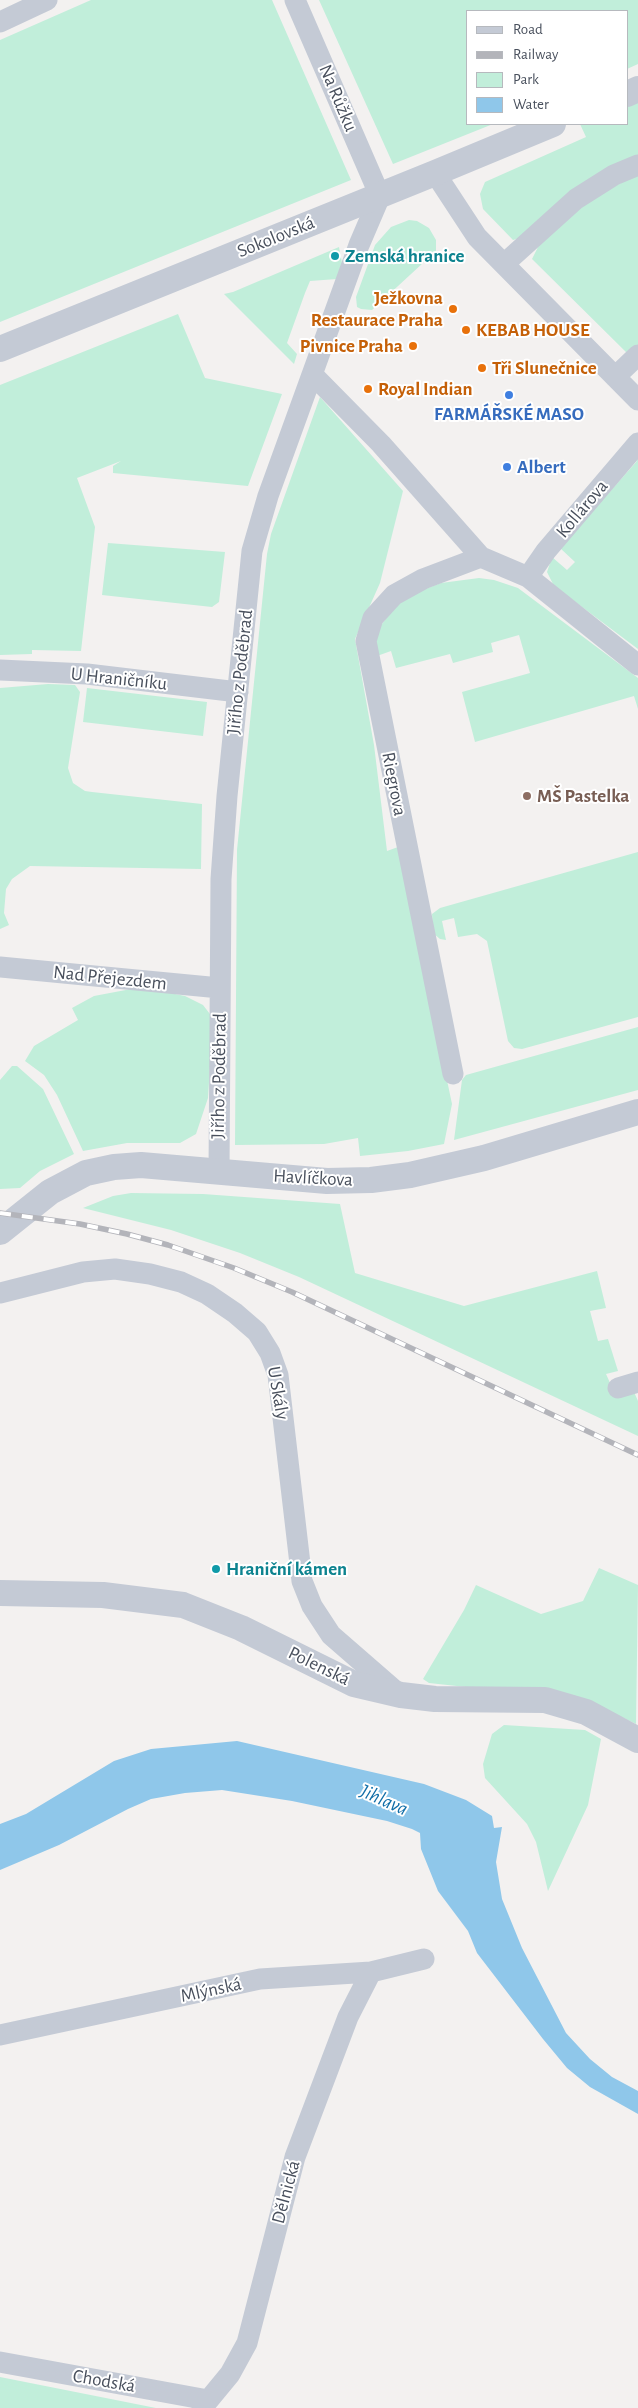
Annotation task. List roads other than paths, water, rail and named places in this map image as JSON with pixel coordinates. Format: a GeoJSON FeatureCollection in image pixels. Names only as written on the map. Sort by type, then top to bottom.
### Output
{"type":"FeatureCollection","features":[{"type":"Feature","properties":{"kind":"street"},"geometry":{"type":"LineString","coordinates":[[0,22],[47,0]]}},
{"type":"Feature","properties":{"kind":"street","name":"Na Růžku"},"geometry":{"type":"LineString","coordinates":[[295,0],[380,196]]}},
{"type":"Feature","properties":{"kind":"street","name":"Sokolovská"},"geometry":{"type":"LineString","coordinates":[[0,349],[436,174],[551,125]]}},
{"type":"Feature","properties":{"kind":"street"},"geometry":{"type":"LineString","coordinates":[[504,264],[588,191],[614,175],[638,165]]}},
{"type":"Feature","properties":{"kind":"street"},"geometry":{"type":"LineString","coordinates":[[436,174],[477,237],[638,400]]}},
{"type":"Feature","properties":{"kind":"street","name":"Jiřího z Poděbrad"},"geometry":{"type":"LineString","coordinates":[[218,1170],[222,879],[227,796],[252,551],[268,496],[359,245],[380,196]]}},
{"type":"Feature","properties":{"kind":"street"},"geometry":{"type":"LineString","coordinates":[[615,377],[638,355]]}},
{"type":"Feature","properties":{"kind":"street"},"geometry":{"type":"LineString","coordinates":[[313,375],[381,444],[481,557],[528,577],[638,665]]}},
{"type":"Feature","properties":{"kind":"street","name":"Kollárova"},"geometry":{"type":"LineString","coordinates":[[528,577],[546,551],[638,443]]}},
{"type":"Feature","properties":{"kind":"street","name":"Riegrova"},"geometry":{"type":"LineString","coordinates":[[453,1074],[366,641],[374,618],[394,595],[423,579],[481,557]]}},
{"type":"Feature","properties":{"kind":"street","name":"U Hraničníku"},"geometry":{"type":"LineString","coordinates":[[0,670],[90,675],[238,692]]}},
{"type":"Feature","properties":{"kind":"street","name":"Nad Přejezdem"},"geometry":{"type":"LineString","coordinates":[[0,967],[220,988]]}},
{"type":"Feature","properties":{"kind":"street","name":"Havlíčkova"},"geometry":{"type":"LineString","coordinates":[[0,1232],[50,1192],[86,1173],[114,1167],[141,1165],[218,1170],[327,1181],[371,1180],[410,1175],[484,1158],[638,1112]]}},
{"type":"Feature","properties":{"kind":"street","name":"U Skály"},"geometry":{"type":"LineString","coordinates":[[0,1293],[83,1272],[115,1269],[150,1274],[181,1282],[207,1294],[235,1313],[257,1332],[270,1353],[278,1375],[302,1581],[312,1606],[331,1635],[401,1695]]}},
{"type":"Feature","properties":{"kind":"street","name":"Polenská"},"geometry":{"type":"LineString","coordinates":[[0,1593],[103,1595],[183,1605],[240,1628],[354,1684],[401,1695],[435,1699],[544,1700],[586,1712],[638,1740]]}},
{"type":"Feature","properties":{"kind":"street","name":"Mlýnská"},"geometry":{"type":"LineString","coordinates":[[0,2035],[260,1979],[372,1972],[424,1959]]}},
{"type":"Feature","properties":{"kind":"street","name":"Dělnická"},"geometry":{"type":"LineString","coordinates":[[205,2404],[230,2374],[247,2343],[295,2157],[348,2017],[372,1972]]}},
{"type":"Feature","properties":{"kind":"street","name":"Chodská"},"geometry":{"type":"LineString","coordinates":[[0,2362],[205,2404]]}},
{"type":"Feature","properties":{"kind":"water","name":"Jihlava"},"geometry":{"type":"Polygon","coordinates":[[[237,1741],[424,1784],[466,1800],[492,1816],[494,1828],[502,1827],[496,1862],[502,1899],[522,1948],[566,2033],[590,2059],[612,2077],[638,2091],[638,2114],[590,2087],[567,2068],[543,2039],[477,1953],[468,1931],[438,1891],[421,1849],[420,1833],[412,1829],[387,1821],[292,1801],[222,1790],[185,1793],[151,1799],[59,1845],[0,1870],[0,1824],[26,1814],[114,1761],[151,1749],[237,1741]]]}},
{"type":"Feature","properties":{"kind":"railway"},"geometry":{"type":"LineString","coordinates":[[0,1213],[80,1224],[127,1234],[168,1245],[234,1268],[292,1292],[638,1455]]}},
{"type":"Feature","properties":{"kind":"place","name":"Zemská hranice"},"geometry":{"type":"Point","coordinates":[335,256]}},
{"type":"Feature","properties":{"kind":"place","name":"Ježkovna Restaurace Praha"},"geometry":{"type":"Point","coordinates":[453,309]}},
{"type":"Feature","properties":{"kind":"place","name":"KEBAB HOUSE"},"geometry":{"type":"Point","coordinates":[466,330]}},
{"type":"Feature","properties":{"kind":"place","name":"Pivnice Praha"},"geometry":{"type":"Point","coordinates":[413,346]}},
{"type":"Feature","properties":{"kind":"place","name":"Tři Slunečnice"},"geometry":{"type":"Point","coordinates":[482,368]}},
{"type":"Feature","properties":{"kind":"place","name":"Royal Indian"},"geometry":{"type":"Point","coordinates":[368,389]}},
{"type":"Feature","properties":{"kind":"place","name":"FARMÁŘSKÉ MASO"},"geometry":{"type":"Point","coordinates":[509,395]}},
{"type":"Feature","properties":{"kind":"place","name":"Albert"},"geometry":{"type":"Point","coordinates":[507,467]}},
{"type":"Feature","properties":{"kind":"place","name":"MŠ Pastelka"},"geometry":{"type":"Point","coordinates":[527,796]}},
{"type":"Feature","properties":{"kind":"place","name":"Hraniční kámen"},"geometry":{"type":"Point","coordinates":[216,1569]}}]}
